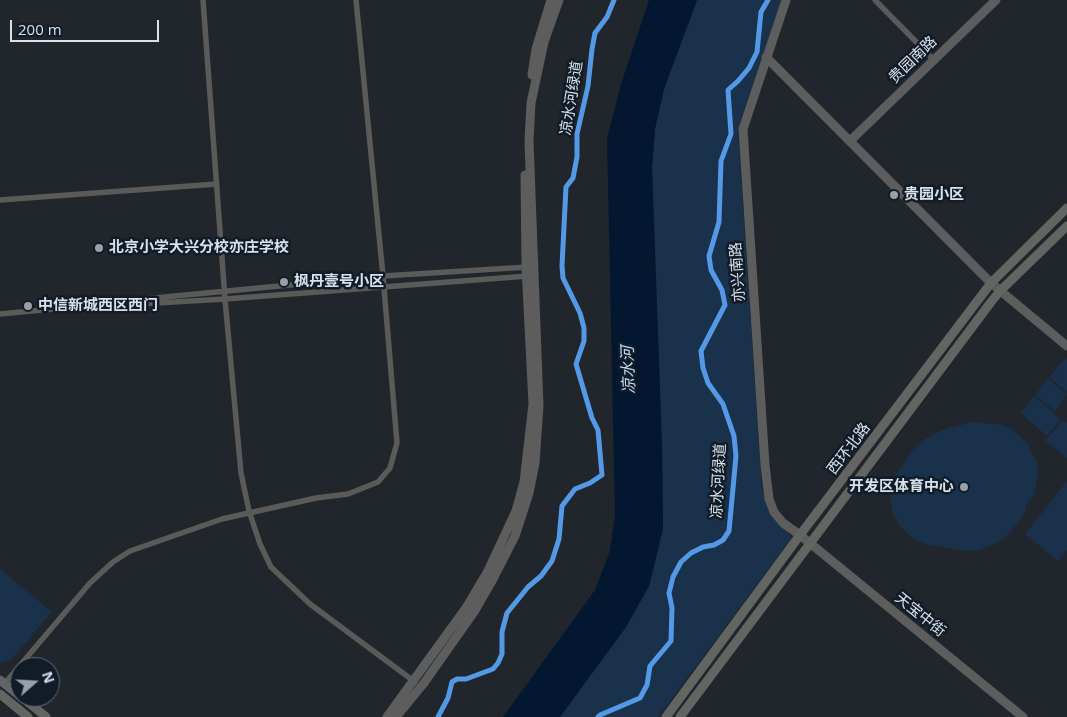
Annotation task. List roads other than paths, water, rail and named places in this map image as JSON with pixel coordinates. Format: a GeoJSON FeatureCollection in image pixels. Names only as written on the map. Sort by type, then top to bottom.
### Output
{"type":"FeatureCollection","features":[{"type":"Feature","properties":{"kind":"main road","name":"西环北路"},"geometry":{"type":"LineString","coordinates":[[666,717],[990,283],[1067,208]]}},
{"type":"Feature","properties":{"kind":"main road","name":"西环北路"},"geometry":{"type":"LineString","coordinates":[[680,717],[1000,291],[1067,226]]}},
{"type":"Feature","properties":{"kind":"main road"},"geometry":{"type":"LineString","coordinates":[[0,694],[28,717]]}},
{"type":"Feature","properties":{"kind":"main road"},"geometry":{"type":"LineString","coordinates":[[34,707],[46,717]]}},
{"type":"Feature","properties":{"kind":"street"},"geometry":{"type":"LineString","coordinates":[[203,0],[225,299],[241,473],[249,511],[260,544],[271,567],[310,604],[417,683]]}},
{"type":"Feature","properties":{"kind":"street"},"geometry":{"type":"LineString","coordinates":[[2,681],[90,583],[113,562],[130,551],[249,511],[348,494],[378,482],[390,468],[397,443],[356,0]]}},
{"type":"Feature","properties":{"kind":"street"},"geometry":{"type":"LineString","coordinates":[[387,717],[474,612],[494,579],[514,536],[529,492],[535,463],[539,406],[524,201],[527,111],[536,49],[551,0]]}},
{"type":"Feature","properties":{"kind":"street"},"geometry":{"type":"LineString","coordinates":[[530,271],[529,141],[531,103],[544,42],[560,0]]}},
{"type":"Feature","properties":{"kind":"street","name":"亦兴南路"},"geometry":{"type":"LineString","coordinates":[[786,0],[743,129],[765,465],[769,499],[774,512],[783,523],[800,535]]}},
{"type":"Feature","properties":{"kind":"street"},"geometry":{"type":"LineString","coordinates":[[875,0],[933,59]]}},
{"type":"Feature","properties":{"kind":"street","name":"贵园南路"},"geometry":{"type":"LineString","coordinates":[[850,141],[996,0]]}},
{"type":"Feature","properties":{"kind":"street"},"geometry":{"type":"LineString","coordinates":[[766,57],[990,283],[1067,346]]}},
{"type":"Feature","properties":{"kind":"street"},"geometry":{"type":"LineString","coordinates":[[0,200],[217,184]]}},
{"type":"Feature","properties":{"kind":"street"},"geometry":{"type":"LineString","coordinates":[[0,314],[383,276],[530,271]]}},
{"type":"Feature","properties":{"kind":"street"},"geometry":{"type":"LineString","coordinates":[[116,303],[123,305],[225,299],[530,271]]}},
{"type":"Feature","properties":{"kind":"street","name":"天宝中街"},"geometry":{"type":"LineString","coordinates":[[800,535],[1023,717]]}},
{"type":"Feature","properties":{"kind":"street"},"geometry":{"type":"LineString","coordinates":[[396,717],[417,683]]}},
{"type":"Feature","properties":{"kind":"water","name":"凉水河"},"geometry":{"type":"Polygon","coordinates":[[[649,0],[697,0],[664,89],[655,129],[652,168],[662,445],[663,529],[649,586],[626,627],[560,717],[503,717],[595,590],[610,551],[615,514],[607,138],[622,81],[649,0]]]}},
{"type":"Feature","properties":{"kind":"place","name":"贵园小区"},"geometry":{"type":"Point","coordinates":[894,195]}},
{"type":"Feature","properties":{"kind":"place","name":"北京小学大兴分校亦庄学校"},"geometry":{"type":"Point","coordinates":[99,248]}},
{"type":"Feature","properties":{"kind":"place","name":"枫丹壹号小区"},"geometry":{"type":"Point","coordinates":[284,282]}},
{"type":"Feature","properties":{"kind":"place","name":"中信新城西区西门"},"geometry":{"type":"Point","coordinates":[28,306]}},
{"type":"Feature","properties":{"kind":"place","name":"开发区体育中心"},"geometry":{"type":"Point","coordinates":[964,487]}}]}
